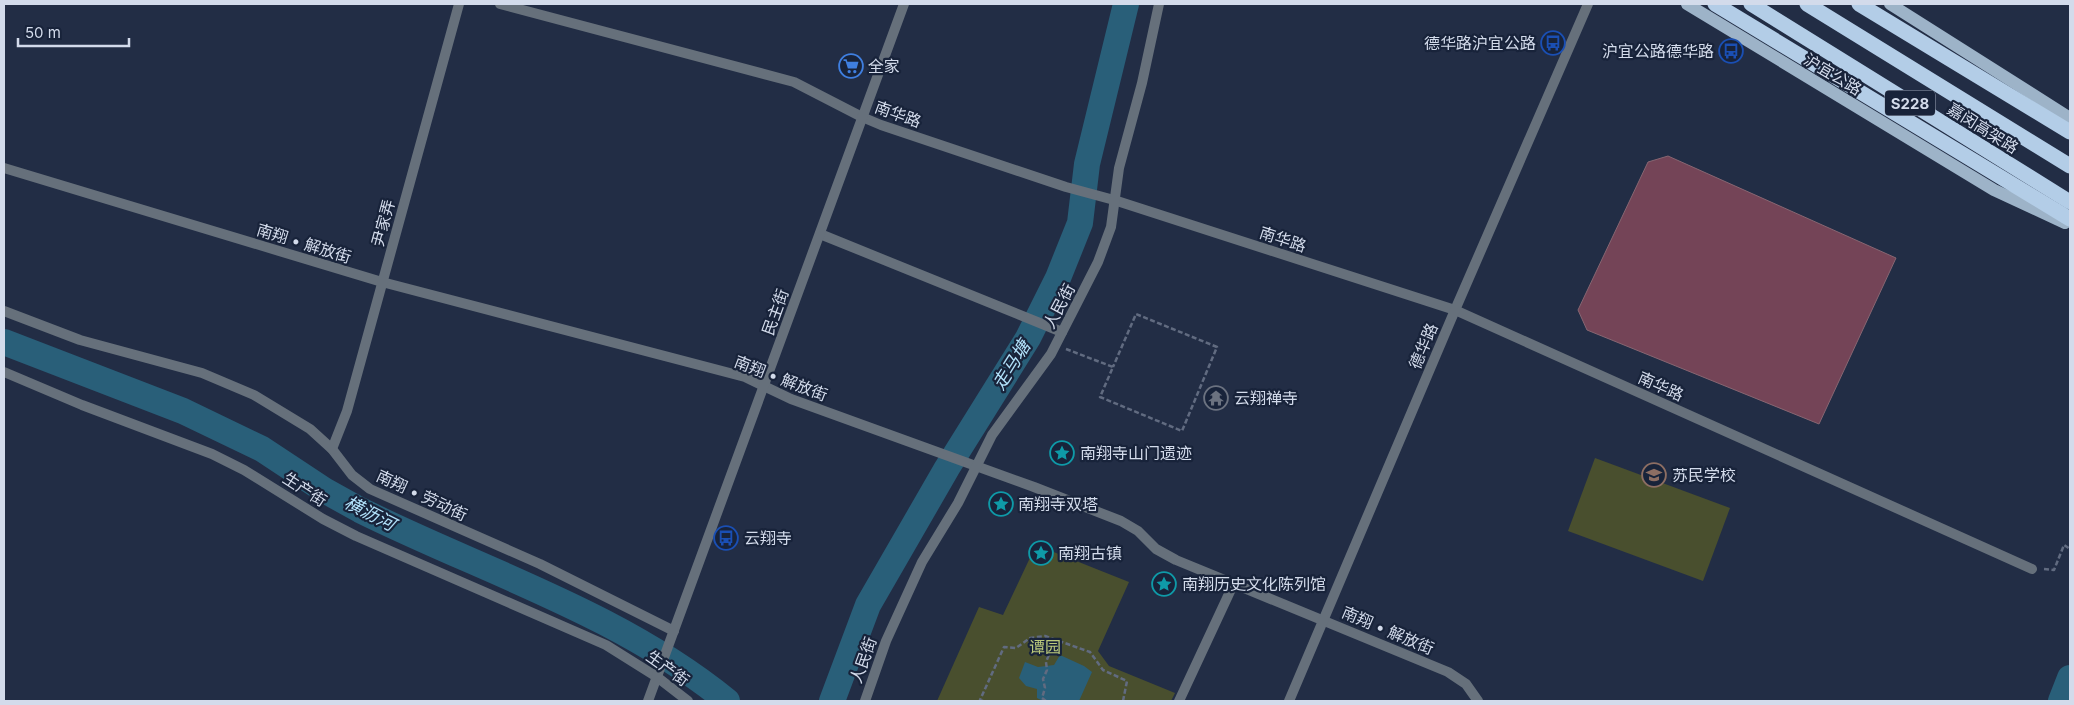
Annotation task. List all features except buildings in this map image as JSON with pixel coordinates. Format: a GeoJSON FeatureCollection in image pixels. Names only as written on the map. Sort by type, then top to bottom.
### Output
{"type":"FeatureCollection","features":[{"type":"Feature","properties":{"kind":"highway"},"geometry":{"type":"LineString","coordinates":[[1715,4],[2070,219]]}},
{"type":"Feature","properties":{"kind":"highway","name":"嘉闵高架路"},"geometry":{"type":"LineString","coordinates":[[1751,4],[2070,202]]}},
{"type":"Feature","properties":{"kind":"highway","name":"嘉闵高架路"},"geometry":{"type":"LineString","coordinates":[[1807,4],[2070,166]]}},
{"type":"Feature","properties":{"kind":"highway"},"geometry":{"type":"LineString","coordinates":[[1859,4],[2070,132]]}},
{"type":"Feature","properties":{"kind":"main road","name":"沪宜公路"},"geometry":{"type":"LineString","coordinates":[[1687,4],[1994,190],[2070,225]]}},
{"type":"Feature","properties":{"kind":"main road"},"geometry":{"type":"LineString","coordinates":[[1890,4],[2070,118]]}},
{"type":"Feature","properties":{"kind":"street","name":"尹家弄"},"geometry":{"type":"LineString","coordinates":[[332,450],[347,410],[459,4]]}},
{"type":"Feature","properties":{"kind":"street","name":"南华路"},"geometry":{"type":"LineString","coordinates":[[500,4],[794,82],[862,117],[1066,187],[1114,200],[1454,310],[2032,569]]}},
{"type":"Feature","properties":{"kind":"street","name":"民主街"},"geometry":{"type":"LineString","coordinates":[[657,677],[904,4]]}},
{"type":"Feature","properties":{"kind":"street","name":"人民街"},"geometry":{"type":"LineString","coordinates":[[865,701],[886,641],[910,587],[958,503],[1003,418],[1051,354],[1095,270],[1107,241],[1113,214],[1119,168],[1142,83],[1159,4]]}},
{"type":"Feature","properties":{"kind":"street","name":"德华路"},"geometry":{"type":"LineString","coordinates":[[1289,701],[1454,310],[1588,4]]}},
{"type":"Feature","properties":{"kind":"street","name":"南翔 • 解放街"},"geometry":{"type":"LineString","coordinates":[[4,168],[382,282],[744,378],[791,398],[1121,521],[1138,531],[1164,554],[1448,672],[1466,684],[1478,701]]}},
{"type":"Feature","properties":{"kind":"street"},"geometry":{"type":"LineString","coordinates":[[820,234],[1062,332]]}},
{"type":"Feature","properties":{"kind":"street","name":"南翔 • 劳动街"},"geometry":{"type":"LineString","coordinates":[[4,311],[80,340],[172,364],[230,385],[261,399],[296,419],[323,440],[352,475],[370,489],[540,564],[674,630]]}},
{"type":"Feature","properties":{"kind":"street","name":"生产街"},"geometry":{"type":"LineString","coordinates":[[4,372],[212,454],[244,470],[323,519],[356,536],[606,645],[657,677],[688,701]]}},
{"type":"Feature","properties":{"kind":"street"},"geometry":{"type":"LineString","coordinates":[[1179,701],[1234,583]]}},
{"type":"Feature","properties":{"kind":"street"},"geometry":{"type":"LineString","coordinates":[[648,701],[657,677]]}},
{"type":"Feature","properties":{"kind":"path"},"geometry":{"type":"LineString","coordinates":[[1136,314],[1217,347],[1182,431],[1100,397],[1113,367],[1136,314]]}},
{"type":"Feature","properties":{"kind":"path"},"geometry":{"type":"LineString","coordinates":[[1056,344],[1113,367]]}},
{"type":"Feature","properties":{"kind":"path"},"geometry":{"type":"LineString","coordinates":[[2032,569],[2054,570],[2064,545],[2070,549]]}},
{"type":"Feature","properties":{"kind":"path"},"geometry":{"type":"LineString","coordinates":[[983,701],[980,700],[1004,647],[1016,648],[1030,638],[1045,636],[1090,652],[1103,670],[1127,681],[1122,701]]}},
{"type":"Feature","properties":{"kind":"path"},"geometry":{"type":"LineString","coordinates":[[1046,701],[1042,698],[1045,688],[1043,680],[1047,670],[1046,662],[1055,640]]}},
{"type":"Feature","properties":{"kind":"green space"},"geometry":{"type":"Polygon","coordinates":[[[1595,458],[1730,508],[1703,581],[1568,531],[1595,458]]]}},
{"type":"Feature","properties":{"kind":"green space","name":"谭园"},"geometry":{"type":"Polygon","coordinates":[[[1036,545],[1129,582],[1098,651],[1109,666],[1175,693],[1171,701],[937,701],[979,607],[1003,615],[1036,545]]]}},
{"type":"Feature","properties":{"kind":"water"},"geometry":{"type":"Polygon","coordinates":[[[1060,655],[1084,666],[1092,672],[1079,701],[1043,701],[1037,698],[1037,689],[1026,686],[1019,678],[1025,662],[1038,667],[1054,665],[1060,655]]]}},
{"type":"Feature","properties":{"kind":"waterway","name":"走马塘"},"geometry":{"type":"LineString","coordinates":[[832,701],[868,605],[947,468],[1028,338],[1058,278],[1080,223],[1087,164],[1126,4]]}},
{"type":"Feature","properties":{"kind":"waterway","name":"横沥河"},"geometry":{"type":"LineString","coordinates":[[4,342],[183,411],[262,449],[324,490],[360,510],[596,618],[685,670],[727,701]]}},
{"type":"Feature","properties":{"kind":"waterway"},"geometry":{"type":"LineString","coordinates":[[2061,701],[2070,678]]}},
{"type":"Feature","properties":{"kind":"place","name":"德华路沪宜公路"},"geometry":{"type":"Point","coordinates":[1553,43]}},
{"type":"Feature","properties":{"kind":"place","name":"沪宜公路德华路"},"geometry":{"type":"Point","coordinates":[1731,51]}},
{"type":"Feature","properties":{"kind":"place","name":"全家"},"geometry":{"type":"Point","coordinates":[851,66]}},
{"type":"Feature","properties":{"kind":"place","name":"云翔禅寺"},"geometry":{"type":"Point","coordinates":[1216,398]}},
{"type":"Feature","properties":{"kind":"place","name":"南翔寺山门遗迹"},"geometry":{"type":"Point","coordinates":[1062,453]}},
{"type":"Feature","properties":{"kind":"place","name":"苏民学校"},"geometry":{"type":"Point","coordinates":[1654,475]}},
{"type":"Feature","properties":{"kind":"place","name":"南翔寺双塔"},"geometry":{"type":"Point","coordinates":[1001,504]}},
{"type":"Feature","properties":{"kind":"place","name":"云翔寺"},"geometry":{"type":"Point","coordinates":[726,538]}},
{"type":"Feature","properties":{"kind":"place","name":"南翔古镇"},"geometry":{"type":"Point","coordinates":[1041,553]}},
{"type":"Feature","properties":{"kind":"place","name":"南翔历史文化陈列馆"},"geometry":{"type":"Point","coordinates":[1164,584]}}]}
